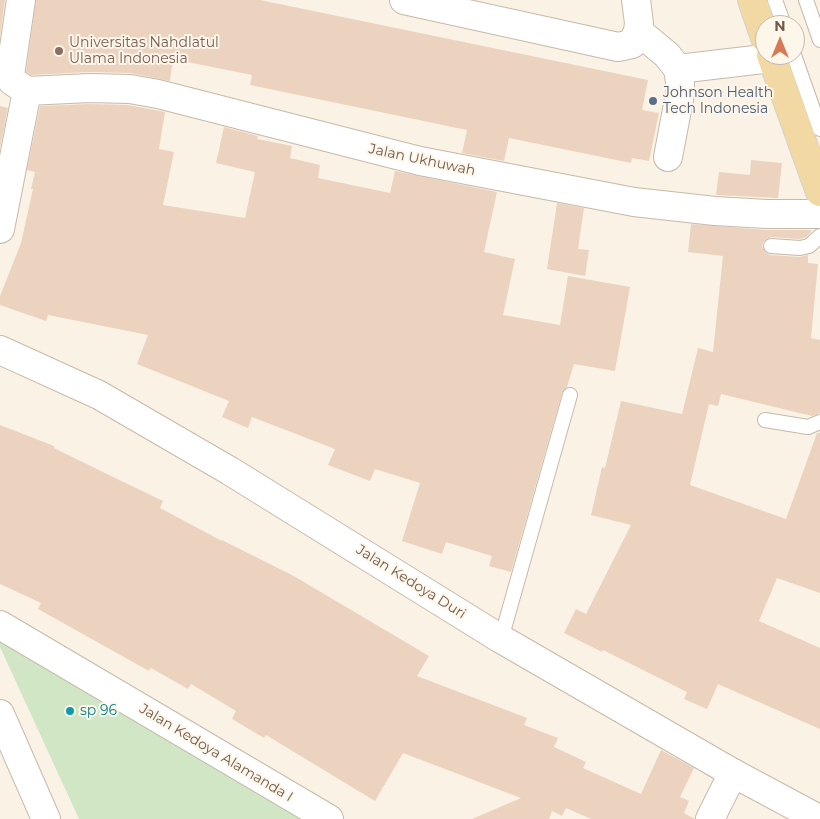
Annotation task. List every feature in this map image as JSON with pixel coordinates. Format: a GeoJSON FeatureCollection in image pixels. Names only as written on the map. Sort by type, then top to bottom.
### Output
{"type":"FeatureCollection","features":[{"type":"Feature","properties":{"kind":"main road"},"geometry":{"type":"LineString","coordinates":[[752,0],[759,15]]}},
{"type":"Feature","properties":{"kind":"main road"},"geometry":{"type":"LineString","coordinates":[[779,65],[820,192]]}},
{"type":"Feature","properties":{"kind":"street"},"geometry":{"type":"LineString","coordinates":[[0,229],[27,91],[12,81],[10,74],[21,0]]}},
{"type":"Feature","properties":{"kind":"street"},"geometry":{"type":"LineString","coordinates":[[404,0],[618,48],[632,44],[638,31],[639,23],[636,0]]}},
{"type":"Feature","properties":{"kind":"street"},"geometry":{"type":"LineString","coordinates":[[638,31],[667,55],[678,69],[680,94],[668,157]]}},
{"type":"Feature","properties":{"kind":"street"},"geometry":{"type":"LineString","coordinates":[[678,69],[755,55]]}},
{"type":"Feature","properties":{"kind":"street","name":"Jalan Ukhuwah"},"geometry":{"type":"LineString","coordinates":[[27,91],[90,88],[130,89],[158,94],[420,161],[634,202],[715,212],[820,214]]}},
{"type":"Feature","properties":{"kind":"street","name":"Jalan Kedoya Duri"},"geometry":{"type":"LineString","coordinates":[[0,350],[99,395],[255,486],[501,638],[733,772],[819,819]]}},
{"type":"Feature","properties":{"kind":"street","name":"Jalan Kedoya Alamanda I"},"geometry":{"type":"LineString","coordinates":[[0,625],[329,819]]}},
{"type":"Feature","properties":{"kind":"street"},"geometry":{"type":"LineString","coordinates":[[0,714],[46,819]]}},
{"type":"Feature","properties":{"kind":"street"},"geometry":{"type":"LineString","coordinates":[[710,819],[733,772]]}},
{"type":"Feature","properties":{"kind":"lane"},"geometry":{"type":"LineString","coordinates":[[775,0],[780,15]]}},
{"type":"Feature","properties":{"kind":"lane"},"geometry":{"type":"LineString","coordinates":[[806,0],[820,40]]}},
{"type":"Feature","properties":{"kind":"lane"},"geometry":{"type":"LineString","coordinates":[[783,65],[820,130]]}},
{"type":"Feature","properties":{"kind":"lane"},"geometry":{"type":"LineString","coordinates":[[770,246],[800,248],[809,246],[820,236]]}},
{"type":"Feature","properties":{"kind":"lane"},"geometry":{"type":"LineString","coordinates":[[501,638],[570,395]]}},
{"type":"Feature","properties":{"kind":"lane"},"geometry":{"type":"LineString","coordinates":[[765,420],[808,427],[820,422]]}},
{"type":"Feature","properties":{"kind":"green space"},"geometry":{"type":"Polygon","coordinates":[[[0,622],[330,819],[79,819],[0,647],[0,622]]]}},
{"type":"Feature","properties":{"kind":"building"},"geometry":{"type":"Polygon","coordinates":[[[0,0],[5,0],[0,36],[0,0]]]}},
{"type":"Feature","properties":{"kind":"building"},"geometry":{"type":"Polygon","coordinates":[[[36,0],[260,0],[648,80],[642,110],[659,113],[649,161],[632,158],[631,163],[509,138],[504,161],[462,153],[467,130],[250,85],[252,75],[173,59],[170,81],[130,73],[89,72],[31,75],[26,72],[36,0]]]}},
{"type":"Feature","properties":{"kind":"building"},"geometry":{"type":"Polygon","coordinates":[[[128,105],[165,112],[159,149],[174,152],[163,205],[245,218],[255,172],[216,163],[224,127],[258,136],[257,139],[292,146],[290,158],[320,165],[318,178],[390,193],[395,171],[497,192],[484,252],[515,259],[503,315],[560,325],[568,276],[630,287],[615,371],[574,364],[567,387],[562,393],[511,572],[489,566],[492,556],[446,542],[442,554],[402,541],[420,483],[375,469],[370,481],[328,465],[335,449],[252,417],[248,428],[222,417],[229,401],[137,364],[148,335],[48,315],[46,321],[0,305],[0,296],[21,243],[33,189],[31,189],[35,172],[27,170],[40,106],[128,105]]]}},
{"type":"Feature","properties":{"kind":"building"},"geometry":{"type":"Polygon","coordinates":[[[0,106],[8,108],[0,148],[0,106]]]}},
{"type":"Feature","properties":{"kind":"building"},"geometry":{"type":"Polygon","coordinates":[[[751,160],[782,163],[778,198],[716,195],[719,172],[750,175],[751,160]]]}},
{"type":"Feature","properties":{"kind":"building"},"geometry":{"type":"Polygon","coordinates":[[[557,203],[584,208],[578,249],[589,250],[585,276],[547,269],[557,203]]]}},
{"type":"Feature","properties":{"kind":"building"},"geometry":{"type":"Polygon","coordinates":[[[691,224],[766,230],[811,230],[805,238],[771,237],[764,241],[762,246],[766,253],[770,255],[799,257],[808,255],[808,263],[818,264],[811,338],[820,340],[820,413],[812,416],[721,394],[718,406],[709,404],[690,485],[786,519],[817,433],[820,433],[820,593],[777,578],[759,621],[820,648],[820,729],[718,684],[707,709],[684,699],[687,692],[603,650],[602,652],[564,633],[576,609],[586,614],[631,525],[591,515],[602,467],[605,468],[621,401],[682,414],[698,348],[713,352],[723,256],[688,252],[691,224]]]}},
{"type":"Feature","properties":{"kind":"building"},"geometry":{"type":"Polygon","coordinates":[[[0,425],[54,446],[54,448],[163,501],[160,508],[292,575],[429,656],[417,676],[527,718],[524,725],[558,738],[554,747],[586,762],[583,768],[641,794],[661,750],[694,768],[680,797],[689,801],[684,813],[695,819],[591,819],[566,808],[562,816],[552,811],[549,819],[472,819],[521,798],[403,753],[375,801],[266,735],[264,738],[232,719],[236,711],[191,684],[188,689],[151,668],[149,671],[38,609],[41,603],[0,584],[0,425]]]}},
{"type":"Feature","properties":{"kind":"place","name":"Universitas Nahdlatul Ulama Indonesia"},"geometry":{"type":"Point","coordinates":[59,51]}},
{"type":"Feature","properties":{"kind":"place","name":"Johnson Health Tech Indonesia"},"geometry":{"type":"Point","coordinates":[653,101]}},
{"type":"Feature","properties":{"kind":"place","name":"sp 96"},"geometry":{"type":"Point","coordinates":[70,711]}}]}
